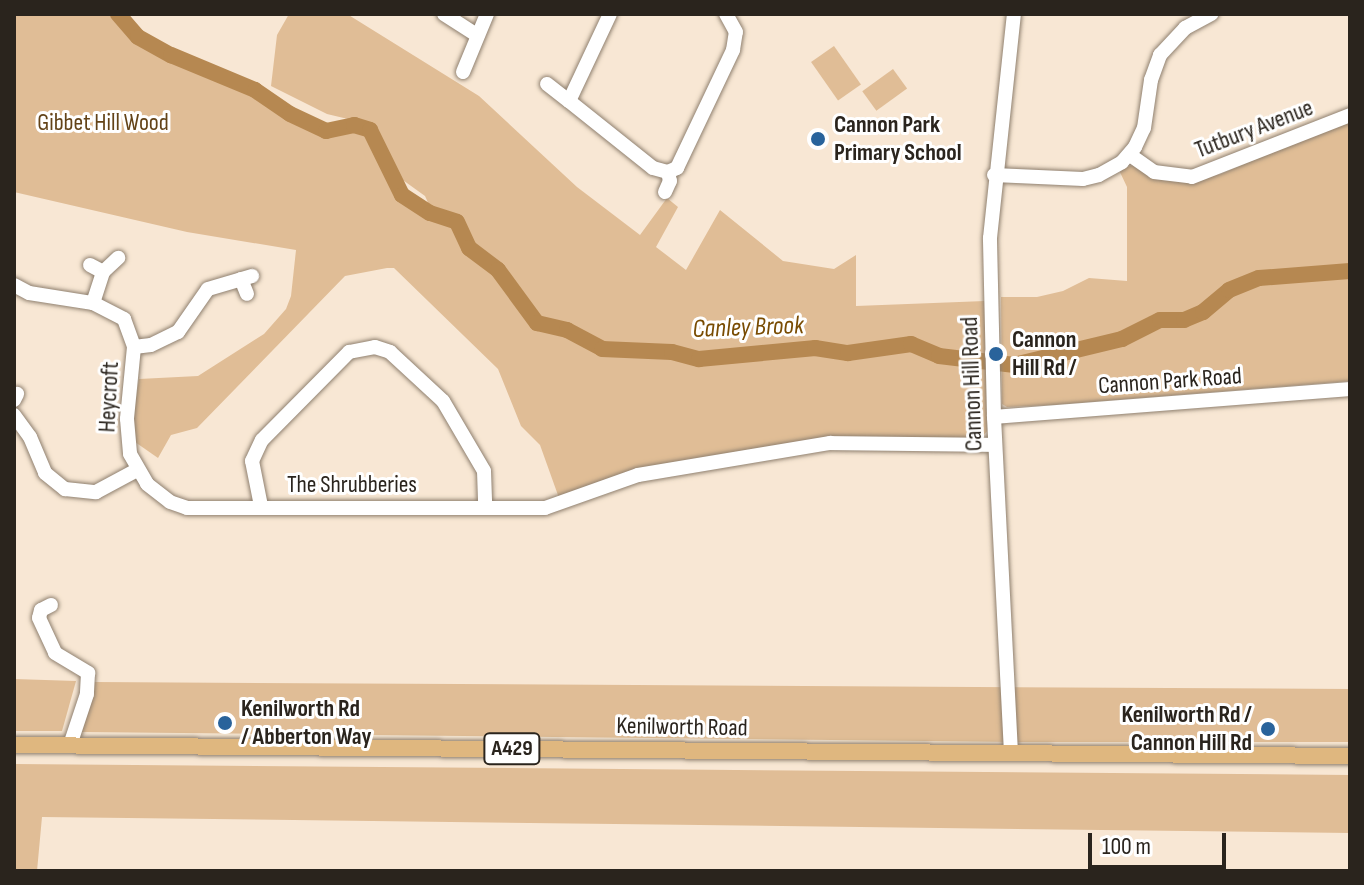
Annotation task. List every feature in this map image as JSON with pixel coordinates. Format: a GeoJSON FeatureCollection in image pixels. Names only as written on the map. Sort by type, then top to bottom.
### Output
{"type":"FeatureCollection","features":[{"type":"Feature","properties":{"kind":"main road","name":"Kenilworth Road"},"geometry":{"type":"LineString","coordinates":[[14,745],[1350,756]]}},
{"type":"Feature","properties":{"kind":"street"},"geometry":{"type":"LineString","coordinates":[[444,14],[478,36]]}},
{"type":"Feature","properties":{"kind":"street"},"geometry":{"type":"LineString","coordinates":[[463,72],[487,14]]}},
{"type":"Feature","properties":{"kind":"street"},"geometry":{"type":"LineString","coordinates":[[569,101],[610,14]]}},
{"type":"Feature","properties":{"kind":"street"},"geometry":{"type":"LineString","coordinates":[[547,84],[653,168],[668,172],[677,168],[733,50],[736,32],[726,14]]}},
{"type":"Feature","properties":{"kind":"street","name":"Cannon Hill Road"},"geometry":{"type":"LineString","coordinates":[[1011,753],[995,445],[990,238],[994,175],[1014,14]]}},
{"type":"Feature","properties":{"kind":"street"},"geometry":{"type":"LineString","coordinates":[[994,175],[1083,179],[1107,172],[1130,155],[1144,128],[1151,80],[1160,55],[1185,28],[1211,14]]}},
{"type":"Feature","properties":{"kind":"street","name":"Tutbury Avenue"},"geometry":{"type":"LineString","coordinates":[[1130,155],[1154,172],[1192,177],[1350,115]]}},
{"type":"Feature","properties":{"kind":"street"},"geometry":{"type":"LineString","coordinates":[[665,192],[670,181],[668,172]]}},
{"type":"Feature","properties":{"kind":"street"},"geometry":{"type":"LineString","coordinates":[[93,303],[96,268],[118,258]]}},
{"type":"Feature","properties":{"kind":"street"},"geometry":{"type":"LineString","coordinates":[[134,347],[167,340],[178,332],[208,289],[246,278],[247,294]]}},
{"type":"Feature","properties":{"kind":"street","name":"Heycroft"},"geometry":{"type":"LineString","coordinates":[[14,285],[29,293],[93,303],[124,319],[134,347],[127,438],[137,470]]}},
{"type":"Feature","properties":{"kind":"street","name":"The Shrubberies"},"geometry":{"type":"LineString","coordinates":[[485,508],[484,471],[443,401],[390,352],[375,347],[349,352],[262,440],[252,461],[261,506],[485,508],[545,508],[638,475],[830,443],[995,445]]}},
{"type":"Feature","properties":{"kind":"street","name":"Cannon Park Road"},"geometry":{"type":"LineString","coordinates":[[994,417],[1350,389]]}},
{"type":"Feature","properties":{"kind":"street"},"geometry":{"type":"LineString","coordinates":[[14,415],[23,424],[45,473],[65,489],[96,492],[137,470],[160,496],[187,508],[220,510],[261,506]]}},
{"type":"Feature","properties":{"kind":"street"},"geometry":{"type":"LineString","coordinates":[[29,604],[55,653],[88,673],[87,694],[70,745]]}},
{"type":"Feature","properties":{"kind":"street"},"geometry":{"type":"LineString","coordinates":[[39,618],[41,610],[51,605]]}},
{"type":"Feature","properties":{"kind":"green space","name":"Gibbet Hill Wood"},"geometry":{"type":"Polygon","coordinates":[[[14,14],[111,14],[137,42],[256,94],[286,117],[325,136],[354,128],[369,133],[401,196],[422,214],[434,216],[425,196],[400,178],[373,125],[327,114],[271,86],[277,35],[289,14],[347,14],[479,96],[577,187],[640,235],[667,198],[678,207],[656,247],[686,270],[720,210],[783,261],[834,269],[856,255],[856,306],[985,301],[990,428],[980,439],[828,438],[559,498],[540,445],[521,426],[498,369],[394,268],[387,268],[345,276],[197,428],[171,435],[158,458],[135,442],[133,418],[139,379],[198,376],[264,334],[286,309],[291,296],[296,250],[187,232],[14,192],[14,14]]]}},
{"type":"Feature","properties":{"kind":"green space"},"geometry":{"type":"Polygon","coordinates":[[[834,46],[861,85],[838,101],[811,62],[834,46]]]}},
{"type":"Feature","properties":{"kind":"green space"},"geometry":{"type":"Polygon","coordinates":[[[893,69],[907,88],[876,111],[862,91],[893,69]]]}},
{"type":"Feature","properties":{"kind":"green space"},"geometry":{"type":"Polygon","coordinates":[[[1350,119],[1350,381],[1053,405],[1007,407],[1002,404],[1001,297],[1037,297],[1063,291],[1089,278],[1127,281],[1127,187],[1119,170],[1133,165],[1194,181],[1221,174],[1350,119]]]}},
{"type":"Feature","properties":{"kind":"green space"},"geometry":{"type":"Polygon","coordinates":[[[14,679],[76,681],[62,731],[14,731],[14,679]]]}},
{"type":"Feature","properties":{"kind":"green space"},"geometry":{"type":"Polygon","coordinates":[[[94,682],[1350,689],[1350,742],[1027,742],[82,732],[94,682]]]}},
{"type":"Feature","properties":{"kind":"green space"},"geometry":{"type":"Polygon","coordinates":[[[14,764],[1350,775],[1350,833],[42,817],[37,871],[14,871],[14,764]]]}},
{"type":"Feature","properties":{"kind":"waterway","name":"Canley Brook"},"geometry":{"type":"LineString","coordinates":[[118,14],[138,37],[171,55],[255,90],[290,114],[326,131],[354,125],[370,130],[402,195],[430,213],[457,222],[469,248],[498,270],[537,323],[567,330],[602,349],[672,352],[699,359],[815,348],[848,353],[911,344],[939,356],[1014,365],[1122,339],[1160,320],[1184,320],[1203,312],[1229,290],[1259,278],[1350,271]]}},
{"type":"Feature","properties":{"kind":"place","name":"Cannon Park Primary School"},"geometry":{"type":"Point","coordinates":[818,139]}},
{"type":"Feature","properties":{"kind":"place","name":"Cannon Hill Rd /"},"geometry":{"type":"Point","coordinates":[996,354]}},
{"type":"Feature","properties":{"kind":"place","name":"Kenilworth Rd / Abberton Way"},"geometry":{"type":"Point","coordinates":[225,723]}},
{"type":"Feature","properties":{"kind":"place","name":"Kenilworth Rd / Cannon Hill Rd"},"geometry":{"type":"Point","coordinates":[1268,729]}}]}
